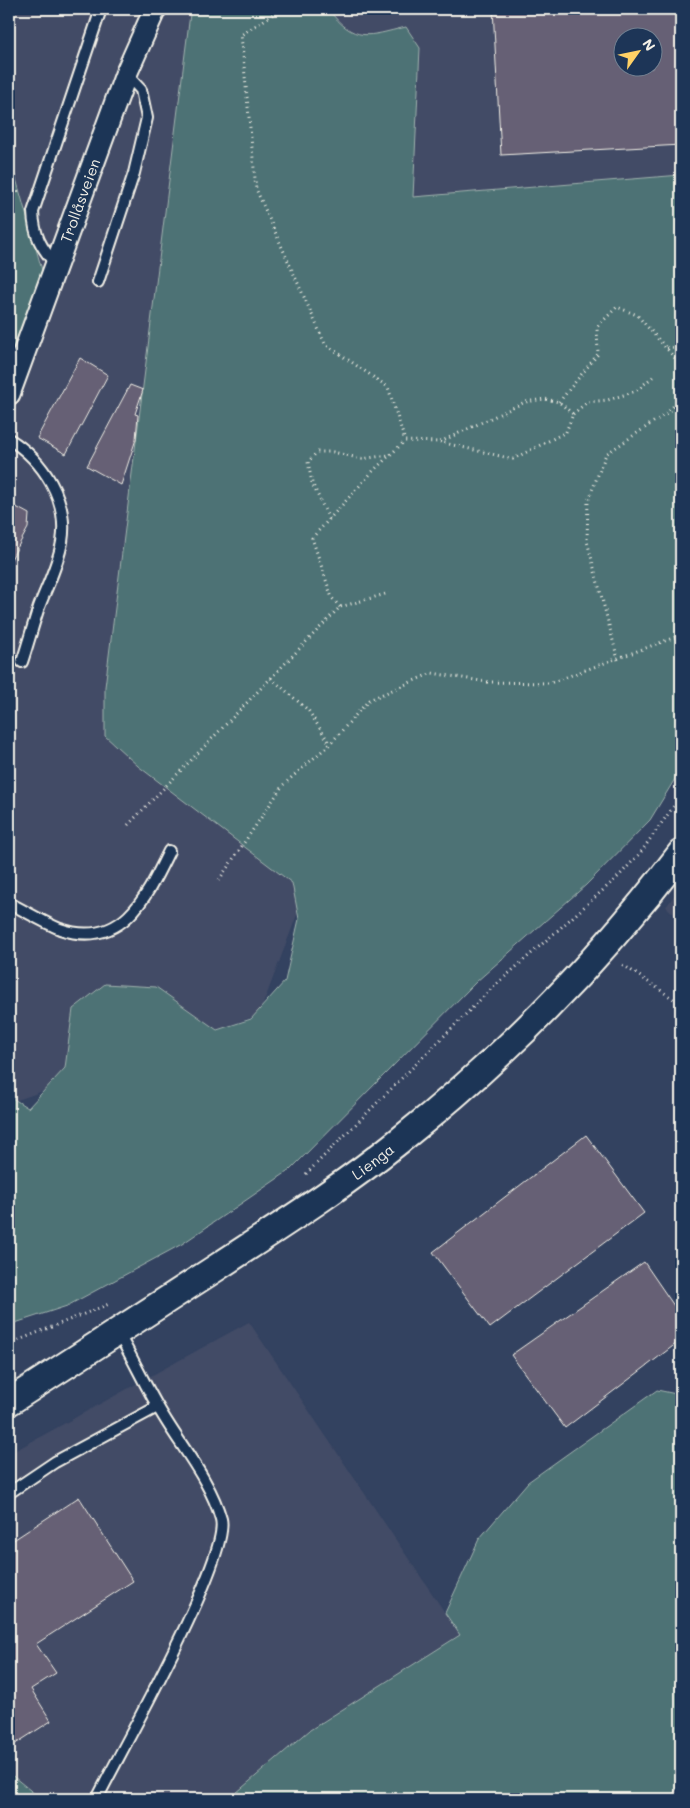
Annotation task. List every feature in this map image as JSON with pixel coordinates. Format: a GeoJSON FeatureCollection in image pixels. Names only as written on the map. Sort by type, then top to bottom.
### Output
{"type":"FeatureCollection","features":[{"type":"Feature","properties":{"kind":"street","name":"Trollåsveien"},"geometry":{"type":"LineString","coordinates":[[9,394],[126,74],[156,9]]}},
{"type":"Feature","properties":{"kind":"street","name":"Lienga"},"geometry":{"type":"LineString","coordinates":[[9,1402],[284,1224],[399,1142],[517,1038],[601,952],[630,919],[681,853]]}},
{"type":"Feature","properties":{"kind":"lane"},"geometry":{"type":"LineString","coordinates":[[56,265],[40,246],[34,231],[33,212],[102,9]]}},
{"type":"Feature","properties":{"kind":"lane"},"geometry":{"type":"LineString","coordinates":[[98,282],[134,173],[147,118],[141,90],[126,74]]}},
{"type":"Feature","properties":{"kind":"lane"},"geometry":{"type":"LineString","coordinates":[[9,439],[23,448],[51,482],[62,513],[62,541],[22,662]]}},
{"type":"Feature","properties":{"kind":"lane"},"geometry":{"type":"LineString","coordinates":[[9,902],[60,928],[77,932],[96,933],[115,926],[134,913],[147,895],[169,851]]}},
{"type":"Feature","properties":{"kind":"lane"},"geometry":{"type":"LineString","coordinates":[[97,1799],[193,1610],[215,1559],[220,1538],[221,1521],[211,1494],[157,1407],[118,1332]]}},
{"type":"Feature","properties":{"kind":"lane"},"geometry":{"type":"LineString","coordinates":[[9,1493],[55,1462],[157,1407]]}},
{"type":"Feature","properties":{"kind":"path"},"geometry":{"type":"LineString","coordinates":[[281,9],[241,35],[256,189],[325,344],[388,387],[405,440]]}},
{"type":"Feature","properties":{"kind":"path"},"geometry":{"type":"LineString","coordinates":[[559,402],[598,354],[597,328],[616,307],[637,316],[681,365]]}},
{"type":"Feature","properties":{"kind":"path"},"geometry":{"type":"LineString","coordinates":[[666,348],[681,346]]}},
{"type":"Feature","properties":{"kind":"path"},"geometry":{"type":"LineString","coordinates":[[340,607],[332,598],[312,538],[405,440],[440,442],[514,459],[566,432],[573,414],[587,402],[608,400],[636,391],[655,375]]}},
{"type":"Feature","properties":{"kind":"path"},"geometry":{"type":"LineString","coordinates":[[618,660],[587,541],[588,501],[606,454],[667,412],[681,398]]}},
{"type":"Feature","properties":{"kind":"path"},"geometry":{"type":"LineString","coordinates":[[440,442],[525,402],[545,399],[559,402],[573,414]]}},
{"type":"Feature","properties":{"kind":"path"},"geometry":{"type":"LineString","coordinates":[[330,519],[312,483],[308,462],[317,452],[334,452],[362,459],[390,455]]}},
{"type":"Feature","properties":{"kind":"path"},"geometry":{"type":"LineString","coordinates":[[128,825],[340,607],[389,592]]}},
{"type":"Feature","properties":{"kind":"path"},"geometry":{"type":"LineString","coordinates":[[219,880],[283,786],[330,744],[369,700],[432,673],[487,682],[550,683],[618,660],[681,635]]}},
{"type":"Feature","properties":{"kind":"path"},"geometry":{"type":"LineString","coordinates":[[271,678],[308,710],[330,744]]}},
{"type":"Feature","properties":{"kind":"path"},"geometry":{"type":"LineString","coordinates":[[300,1180],[337,1146],[489,991],[624,870],[647,844],[681,796]]}},
{"type":"Feature","properties":{"kind":"path"},"geometry":{"type":"LineString","coordinates":[[601,952],[681,1004]]}},
{"type":"Feature","properties":{"kind":"path"},"geometry":{"type":"LineString","coordinates":[[9,1344],[116,1300]]}},
{"type":"Feature","properties":{"kind":"shaded area"},"geometry":{"type":"Polygon","coordinates":[[[9,9],[230,9],[306,891],[259,1015],[9,1103],[9,378],[42,270],[9,154],[9,9]]]}},
{"type":"Feature","properties":{"kind":"shaded area"},"geometry":{"type":"Polygon","coordinates":[[[314,9],[681,9],[681,175],[413,198],[420,48],[341,48],[314,9]]]}},
{"type":"Feature","properties":{"kind":"shaded area"},"geometry":{"type":"Polygon","coordinates":[[[681,886],[681,920],[666,907],[681,886]]]}},
{"type":"Feature","properties":{"kind":"shaded area"},"geometry":{"type":"Polygon","coordinates":[[[249,1322],[460,1635],[310,1730],[229,1799],[41,1799],[9,1773],[9,1454],[249,1322]]]}},
{"type":"Feature","properties":{"kind":"green space"},"geometry":{"type":"Polygon","coordinates":[[[196,9],[328,9],[346,28],[363,34],[382,33],[406,27],[420,48],[413,197],[681,175],[681,769],[650,820],[586,885],[476,982],[290,1170],[182,1244],[67,1306],[9,1325],[9,1096],[28,1108],[65,1068],[73,1009],[105,984],[156,987],[217,1030],[251,1019],[285,981],[299,919],[292,883],[138,766],[105,736],[105,687],[190,14],[196,9]]]}},
{"type":"Feature","properties":{"kind":"green space"},"geometry":{"type":"Polygon","coordinates":[[[9,154],[42,270],[9,378],[9,154]]]}},
{"type":"Feature","properties":{"kind":"green space"},"geometry":{"type":"Polygon","coordinates":[[[657,1390],[681,1395],[681,1784],[668,1799],[229,1799],[310,1730],[460,1635],[445,1613],[479,1539],[528,1482],[657,1390]]]}},
{"type":"Feature","properties":{"kind":"green space"},"geometry":{"type":"Polygon","coordinates":[[[9,1773],[41,1799],[9,1799],[9,1773]]]}},
{"type":"Feature","properties":{"kind":"building"},"geometry":{"type":"Polygon","coordinates":[[[493,9],[681,9],[681,145],[501,155],[493,9]]]}},
{"type":"Feature","properties":{"kind":"building"},"geometry":{"type":"Polygon","coordinates":[[[80,358],[108,375],[66,454],[37,438],[80,358]]]}},
{"type":"Feature","properties":{"kind":"building"},"geometry":{"type":"Polygon","coordinates":[[[130,385],[143,390],[135,414],[138,415],[136,439],[121,485],[87,466],[130,385]]]}},
{"type":"Feature","properties":{"kind":"building"},"geometry":{"type":"Polygon","coordinates":[[[9,503],[29,514],[28,528],[9,563],[9,503]]]}},
{"type":"Feature","properties":{"kind":"building"},"geometry":{"type":"Polygon","coordinates":[[[586,1135],[644,1213],[490,1328],[433,1252],[586,1135]]]}},
{"type":"Feature","properties":{"kind":"building"},"geometry":{"type":"Polygon","coordinates":[[[644,1262],[681,1316],[681,1340],[565,1428],[511,1355],[644,1262]]]}},
{"type":"Feature","properties":{"kind":"building"},"geometry":{"type":"Polygon","coordinates":[[[79,1497],[133,1581],[36,1644],[56,1673],[31,1689],[51,1721],[9,1748],[9,1543],[79,1497]]]}}]}
